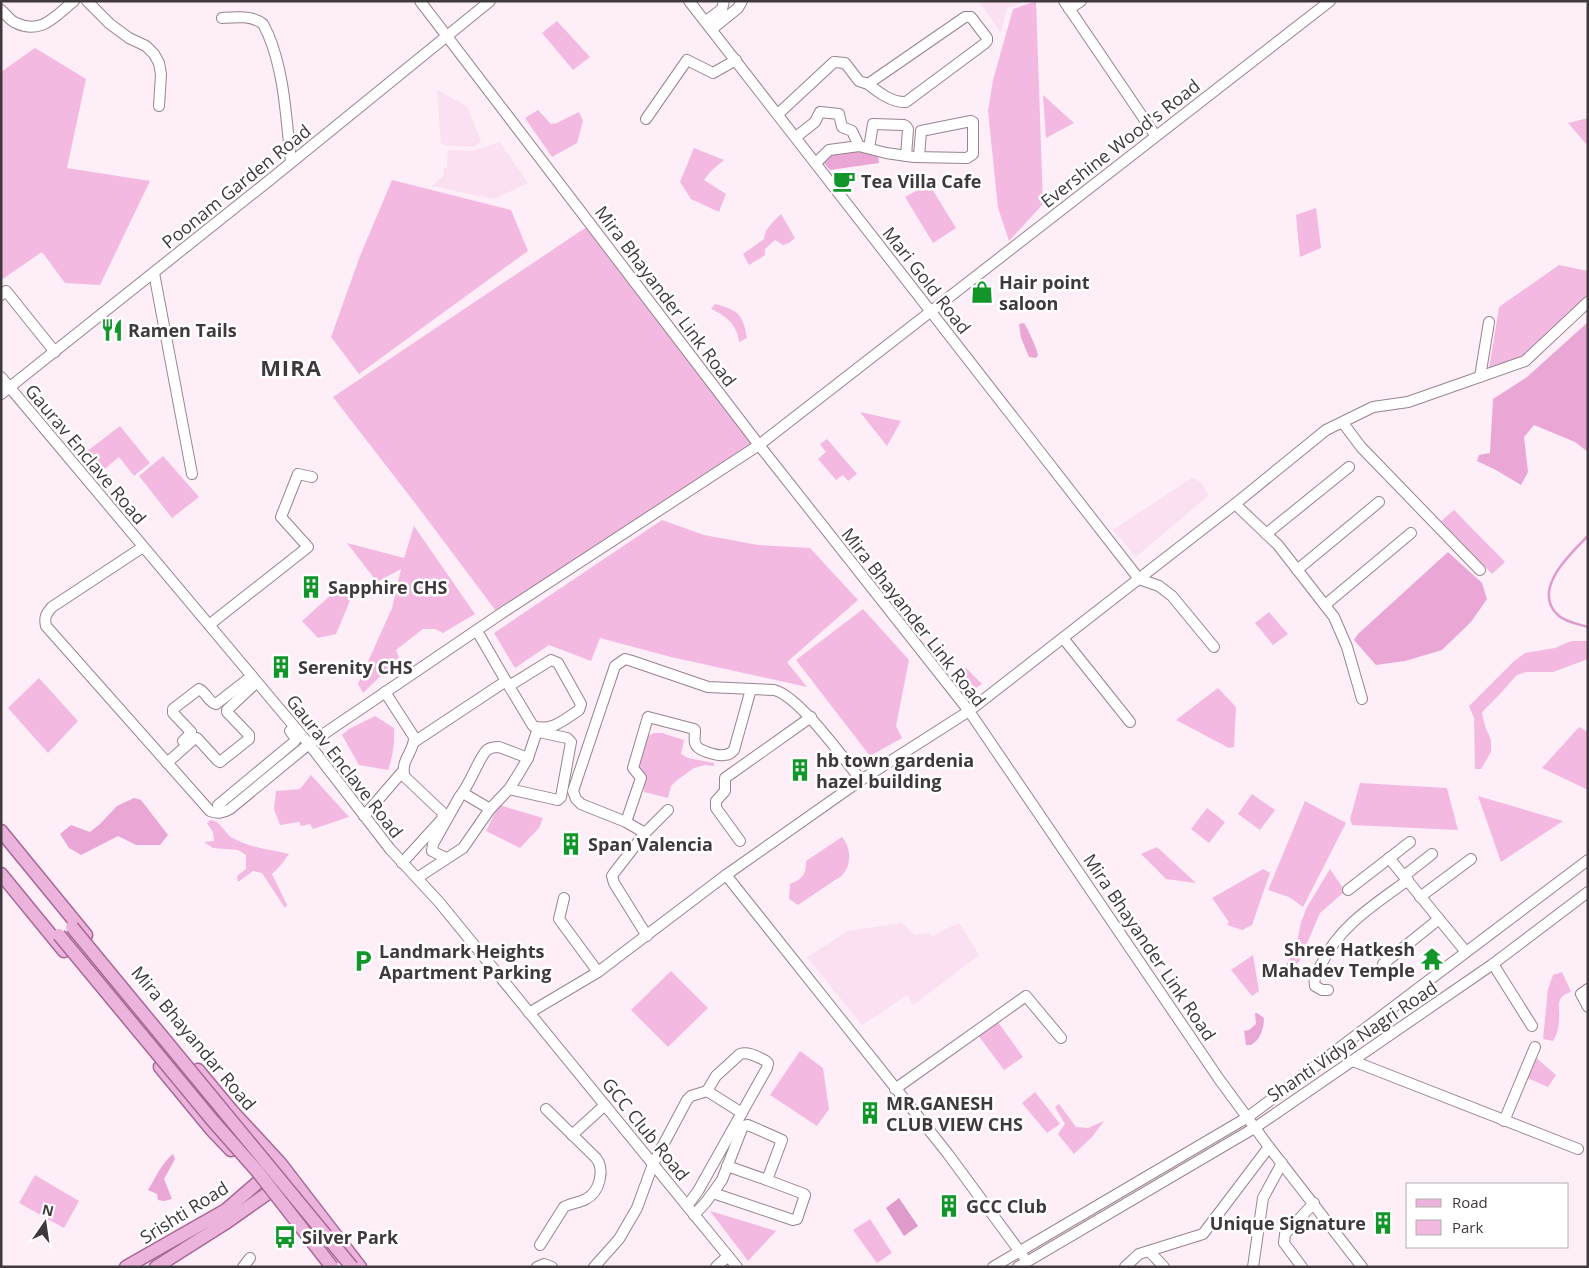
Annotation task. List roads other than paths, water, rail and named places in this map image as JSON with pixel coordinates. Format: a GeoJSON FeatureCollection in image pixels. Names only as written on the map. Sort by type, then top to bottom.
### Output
{"type":"FeatureCollection","features":[{"type":"Feature","properties":{"kind":"main road","name":"Mira Bhayandar Road"},"geometry":{"type":"LineString","coordinates":[[1,831],[232,1111],[280,1163],[360,1267]]}},
{"type":"Feature","properties":{"kind":"main road"},"geometry":{"type":"LineString","coordinates":[[1,874],[211,1129],[270,1193],[325,1267]]}},
{"type":"Feature","properties":{"kind":"main road"},"geometry":{"type":"LineString","coordinates":[[40,878],[52,903],[352,1267]]}},
{"type":"Feature","properties":{"kind":"main road"},"geometry":{"type":"LineString","coordinates":[[19,896],[43,915],[213,1121],[258,1172],[332,1267]]}},
{"type":"Feature","properties":{"kind":"main road","name":"Srishti Road"},"geometry":{"type":"LineString","coordinates":[[126,1267],[143,1263],[226,1210],[280,1163]]}},
{"type":"Feature","properties":{"kind":"main road","name":"Srishti Road"},"geometry":{"type":"LineString","coordinates":[[156,1267],[224,1224],[291,1177]]}},
{"type":"Feature","properties":{"kind":"street"},"geometry":{"type":"LineString","coordinates":[[1,10],[14,23],[32,28],[43,26],[74,1]]}},
{"type":"Feature","properties":{"kind":"street"},"geometry":{"type":"LineString","coordinates":[[87,1],[110,24],[129,38],[146,46],[154,54],[159,63],[161,74],[159,106]]}},
{"type":"Feature","properties":{"kind":"street","name":"Mira Bhayander Link Road"},"geometry":{"type":"LineString","coordinates":[[420,1],[759,445],[969,711],[1219,1079],[1362,1267]]}},
{"type":"Feature","properties":{"kind":"street","name":"Poonam Garden Road"},"geometry":{"type":"LineString","coordinates":[[5,391],[490,1]]}},
{"type":"Feature","properties":{"kind":"street","name":"Mari Gold Road"},"geometry":{"type":"LineString","coordinates":[[689,1],[1139,579]]}},
{"type":"Feature","properties":{"kind":"street"},"geometry":{"type":"LineString","coordinates":[[709,25],[722,9],[724,1]]}},
{"type":"Feature","properties":{"kind":"street"},"geometry":{"type":"LineString","coordinates":[[1081,1],[1067,5],[1155,135]]}},
{"type":"Feature","properties":{"kind":"street","name":"Evershine Wood's Road"},"geometry":{"type":"LineString","coordinates":[[236,797],[385,692],[759,445],[1155,135],[1330,1]]}},
{"type":"Feature","properties":{"kind":"street"},"geometry":{"type":"LineString","coordinates":[[709,25],[739,3]]}},
{"type":"Feature","properties":{"kind":"street"},"geometry":{"type":"LineString","coordinates":[[222,18],[242,17],[255,20],[264,25],[272,43],[280,72],[291,162]]}},
{"type":"Feature","properties":{"kind":"street"},"geometry":{"type":"LineString","coordinates":[[778,114],[834,62],[845,63],[859,80],[868,84],[882,95],[906,102],[984,44],[987,38],[971,17],[965,17],[868,84]]}},
{"type":"Feature","properties":{"kind":"street"},"geometry":{"type":"LineString","coordinates":[[646,119],[687,60],[713,73],[736,60]]}},
{"type":"Feature","properties":{"kind":"street"},"geometry":{"type":"LineString","coordinates":[[796,137],[816,122],[820,112],[839,114],[842,127],[852,131],[864,147]]}},
{"type":"Feature","properties":{"kind":"street"},"geometry":{"type":"LineString","coordinates":[[816,163],[829,150],[864,147],[906,156],[919,157],[971,157],[973,154],[973,122],[921,131],[919,157]]}},
{"type":"Feature","properties":{"kind":"street"},"geometry":{"type":"LineString","coordinates":[[864,147],[873,124],[904,125],[908,129],[906,156]]}},
{"type":"Feature","properties":{"kind":"street"},"geometry":{"type":"LineString","coordinates":[[154,273],[192,474]]}},
{"type":"Feature","properties":{"kind":"street"},"geometry":{"type":"LineString","coordinates":[[1,295],[6,291],[55,352]]}},
{"type":"Feature","properties":{"kind":"street"},"geometry":{"type":"LineString","coordinates":[[529,1013],[598,972],[648,936],[726,875],[861,780],[969,711],[1235,504],[1326,430],[1373,407],[1408,402],[1525,361],[1588,302]]}},
{"type":"Feature","properties":{"kind":"street"},"geometry":{"type":"LineString","coordinates":[[1480,377],[1488,322]]}},
{"type":"Feature","properties":{"kind":"street","name":"Gaurav Enclave Road"},"geometry":{"type":"LineString","coordinates":[[1,377],[5,391],[143,547],[209,625],[309,744],[402,863],[440,902],[529,1013]]}},
{"type":"Feature","properties":{"kind":"street"},"geometry":{"type":"LineString","coordinates":[[1343,423],[1361,447],[1480,570]]}},
{"type":"Feature","properties":{"kind":"street"},"geometry":{"type":"LineString","coordinates":[[1266,534],[1349,466]]}},
{"type":"Feature","properties":{"kind":"street"},"geometry":{"type":"LineString","coordinates":[[209,625],[308,547],[281,516],[298,474],[312,477]]}},
{"type":"Feature","properties":{"kind":"street"},"geometry":{"type":"LineString","coordinates":[[1297,570],[1379,502]]}},
{"type":"Feature","properties":{"kind":"street"},"geometry":{"type":"LineString","coordinates":[[1235,504],[1278,545],[1334,617],[1347,648],[1362,699]]}},
{"type":"Feature","properties":{"kind":"street"},"geometry":{"type":"LineString","coordinates":[[1325,605],[1411,533]]}},
{"type":"Feature","properties":{"kind":"street"},"geometry":{"type":"LineString","coordinates":[[143,547],[52,607],[44,619],[46,626],[210,811],[224,812],[236,797],[294,742],[296,739],[290,731],[294,727]]}},
{"type":"Feature","properties":{"kind":"street"},"geometry":{"type":"LineString","coordinates":[[1139,579],[1158,586],[1172,596],[1214,647]]}},
{"type":"Feature","properties":{"kind":"street"},"geometry":{"type":"LineString","coordinates":[[414,742],[508,684],[551,660],[558,663],[581,704],[579,710],[555,726],[542,729],[530,724],[508,684],[476,631]]}},
{"type":"Feature","properties":{"kind":"street"},"geometry":{"type":"LineString","coordinates":[[1063,638],[1130,722]]}},
{"type":"Feature","properties":{"kind":"street"},"geometry":{"type":"LineString","coordinates":[[645,833],[626,822],[581,804],[576,799],[574,791],[615,666],[625,659],[708,687],[781,692],[811,717],[861,780]]}},
{"type":"Feature","properties":{"kind":"street"},"geometry":{"type":"LineString","coordinates":[[165,760],[191,733],[173,713],[172,709],[199,689],[202,690],[212,703],[216,704],[254,679]]}},
{"type":"Feature","properties":{"kind":"street"},"geometry":{"type":"LineString","coordinates":[[165,760],[197,738],[220,762],[249,739],[248,735],[227,710],[254,679]]}},
{"type":"Feature","properties":{"kind":"street"},"geometry":{"type":"LineString","coordinates":[[626,822],[642,778],[633,768],[647,717],[694,728],[695,743],[699,748],[725,756],[734,750],[751,689]]}},
{"type":"Feature","properties":{"kind":"street"},"geometry":{"type":"LineString","coordinates":[[364,816],[403,771],[414,742],[414,737],[409,728],[385,692]]}},
{"type":"Feature","properties":{"kind":"street"},"geometry":{"type":"LineString","coordinates":[[740,841],[716,808],[716,801],[725,790],[725,778],[811,717]]}},
{"type":"Feature","properties":{"kind":"street"},"geometry":{"type":"LineString","coordinates":[[417,878],[463,848],[490,809],[508,789],[528,758],[534,736],[537,733],[570,740],[558,800],[508,789]]}},
{"type":"Feature","properties":{"kind":"street"},"geometry":{"type":"LineString","coordinates":[[446,858],[432,851],[433,844],[486,750],[499,748],[528,758]]}},
{"type":"Feature","properties":{"kind":"street"},"geometry":{"type":"LineString","coordinates":[[402,863],[443,816],[443,813],[405,777],[403,771]]}},
{"type":"Feature","properties":{"kind":"street"},"geometry":{"type":"LineString","coordinates":[[463,793],[490,809]]}},
{"type":"Feature","properties":{"kind":"street"},"geometry":{"type":"LineString","coordinates":[[218,805],[236,797]]}},
{"type":"Feature","properties":{"kind":"street"},"geometry":{"type":"LineString","coordinates":[[648,936],[614,883],[612,876],[645,833],[668,810]]}},
{"type":"Feature","properties":{"kind":"street"},"geometry":{"type":"LineString","coordinates":[[1348,890],[1410,842]]}},
{"type":"Feature","properties":{"kind":"street"},"geometry":{"type":"LineString","coordinates":[[1328,990],[1322,990],[1315,986],[1314,979],[1327,951],[1344,930],[1432,854]]}},
{"type":"Feature","properties":{"kind":"street"},"geometry":{"type":"LineString","coordinates":[[1389,858],[1466,952]]}},
{"type":"Feature","properties":{"kind":"street"},"geometry":{"type":"LineString","coordinates":[[1420,897],[1471,859]]}},
{"type":"Feature","properties":{"kind":"street","name":"Shanti Vidya Nagri Road"},"geometry":{"type":"LineString","coordinates":[[993,1267],[1248,1117],[1588,860]]}},
{"type":"Feature","properties":{"kind":"street"},"geometry":{"type":"LineString","coordinates":[[726,875],[948,1154],[1027,1261]]}},
{"type":"Feature","properties":{"kind":"street","name":"Shanti Vidya Nagri Road"},"geometry":{"type":"LineString","coordinates":[[1018,1267],[1256,1127],[1493,964],[1588,892]]}},
{"type":"Feature","properties":{"kind":"street"},"geometry":{"type":"LineString","coordinates":[[564,898],[559,919],[598,972]]}},
{"type":"Feature","properties":{"kind":"street"},"geometry":{"type":"LineString","coordinates":[[1383,964],[1439,919]]}},
{"type":"Feature","properties":{"kind":"street"},"geometry":{"type":"LineString","coordinates":[[1493,964],[1532,1026]]}},
{"type":"Feature","properties":{"kind":"street"},"geometry":{"type":"LineString","coordinates":[[1588,989],[1580,994],[1588,1007]]}},
{"type":"Feature","properties":{"kind":"street"},"geometry":{"type":"LineString","coordinates":[[895,1089],[1026,996],[1061,1038]]}},
{"type":"Feature","properties":{"kind":"street","name":"GCC Club Road"},"geometry":{"type":"LineString","coordinates":[[529,1013],[737,1267]]}},
{"type":"Feature","properties":{"kind":"street"},"geometry":{"type":"LineString","coordinates":[[1504,1121],[1535,1047]]}},
{"type":"Feature","properties":{"kind":"street"},"geometry":{"type":"LineString","coordinates":[[594,1267],[619,1239],[637,1208],[653,1164],[687,1100],[691,1096],[707,1091],[716,1076],[740,1054],[749,1053],[766,1061],[768,1063],[767,1068],[698,1191],[687,1206]]}},
{"type":"Feature","properties":{"kind":"street"},"geometry":{"type":"LineString","coordinates":[[1352,1061],[1578,1149]]}},
{"type":"Feature","properties":{"kind":"street"},"geometry":{"type":"LineString","coordinates":[[707,1091],[742,1113]]}},
{"type":"Feature","properties":{"kind":"street"},"geometry":{"type":"LineString","coordinates":[[572,1135],[605,1105]]}},
{"type":"Feature","properties":{"kind":"street"},"geometry":{"type":"LineString","coordinates":[[540,1245],[564,1207],[585,1200],[594,1193],[600,1178],[601,1169],[599,1162],[546,1109]]}},
{"type":"Feature","properties":{"kind":"street"},"geometry":{"type":"LineString","coordinates":[[694,1215],[722,1180],[743,1126],[748,1125],[782,1140],[768,1180]]}},
{"type":"Feature","properties":{"kind":"street"},"geometry":{"type":"LineString","coordinates":[[1200,1146],[1206,1156]]}},
{"type":"Feature","properties":{"kind":"street"},"geometry":{"type":"LineString","coordinates":[[1126,1267],[1139,1254],[1203,1234],[1269,1147]]}},
{"type":"Feature","properties":{"kind":"street"},"geometry":{"type":"LineString","coordinates":[[1253,1267],[1263,1198],[1282,1163]]}},
{"type":"Feature","properties":{"kind":"street"},"geometry":{"type":"LineString","coordinates":[[713,1193],[793,1220],[797,1219],[804,1194],[727,1166]]}},
{"type":"Feature","properties":{"kind":"street"},"geometry":{"type":"LineString","coordinates":[[1154,1173],[1161,1182]]}},
{"type":"Feature","properties":{"kind":"street"},"geometry":{"type":"LineString","coordinates":[[1302,1267],[1283,1239],[1285,1234],[1314,1203]]}},
{"type":"Feature","properties":{"kind":"street"},"geometry":{"type":"LineString","coordinates":[[1149,1251],[1164,1267]]}},
{"type":"Feature","properties":{"kind":"street"},"geometry":{"type":"LineString","coordinates":[[716,1267],[728,1256]]}},
{"type":"Feature","properties":{"kind":"street"},"geometry":{"type":"LineString","coordinates":[[243,1267],[250,1258]]}},
{"type":"Feature","properties":{"kind":"street"},"geometry":{"type":"LineString","coordinates":[[537,1267],[544,1264],[552,1267]]}},
{"type":"Feature","properties":{"kind":"waterway"},"geometry":{"type":"LineString","coordinates":[[1588,536],[1556,573],[1549,595],[1551,606],[1559,616],[1588,627]]}},
{"type":"Feature","properties":{"kind":"place","name":"Tea Villa Cafe"},"geometry":{"type":"Point","coordinates":[844,181]}},
{"type":"Feature","properties":{"kind":"place","name":"Hair point saloon"},"geometry":{"type":"Point","coordinates":[982,292]}},
{"type":"Feature","properties":{"kind":"place","name":"Ramen Tails"},"geometry":{"type":"Point","coordinates":[112,330]}},
{"type":"Feature","properties":{"kind":"place","name":"Sapphire CHS"},"geometry":{"type":"Point","coordinates":[311,587]}},
{"type":"Feature","properties":{"kind":"place","name":"Serenity CHS"},"geometry":{"type":"Point","coordinates":[281,667]}},
{"type":"Feature","properties":{"kind":"place","name":"hb town gardenia hazel building"},"geometry":{"type":"Point","coordinates":[800,770]}},
{"type":"Feature","properties":{"kind":"place","name":"Span Valencia"},"geometry":{"type":"Point","coordinates":[571,844]}},
{"type":"Feature","properties":{"kind":"place","name":"Shree Hatkesh Mahadev Temple"},"geometry":{"type":"Point","coordinates":[1432,959]}},
{"type":"Feature","properties":{"kind":"place","name":"Landmark Heights Apartment Parking"},"geometry":{"type":"Point","coordinates":[363,961]}},
{"type":"Feature","properties":{"kind":"place","name":"MR.GANESH CLUB VIEW CHS"},"geometry":{"type":"Point","coordinates":[870,1113]}},
{"type":"Feature","properties":{"kind":"place","name":"GCC Club"},"geometry":{"type":"Point","coordinates":[949,1206]}},
{"type":"Feature","properties":{"kind":"place","name":"Unique Signature"},"geometry":{"type":"Point","coordinates":[1383,1223]}},
{"type":"Feature","properties":{"kind":"place","name":"Silver Park"},"geometry":{"type":"Point","coordinates":[285,1237]}},
{"type":"Feature","properties":{"kind":"district","name":"MIRA"},"geometry":{"type":"Point","coordinates":[291,367]}}]}
